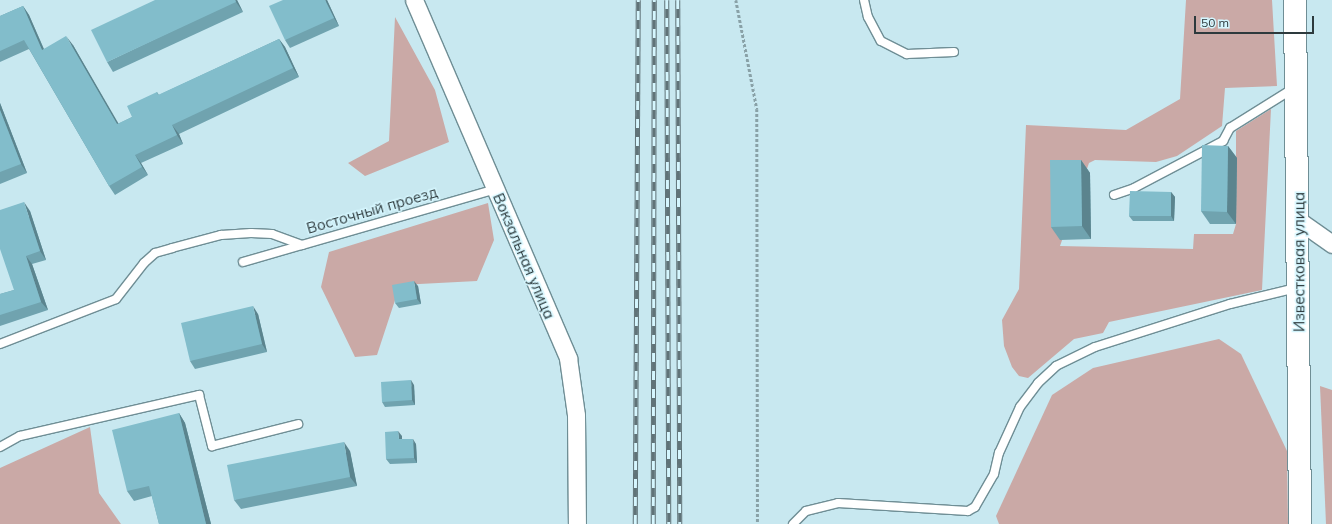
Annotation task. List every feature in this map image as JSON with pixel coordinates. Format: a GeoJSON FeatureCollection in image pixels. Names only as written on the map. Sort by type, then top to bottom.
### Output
{"type":"FeatureCollection","features":[{"type":"Feature","properties":{"kind":"main road","name":"Известковая улица"},"geometry":{"type":"LineString","coordinates":[[1295,0],[1298,86],[1300,524]]}},
{"type":"Feature","properties":{"kind":"street","name":"Вокзальная улица"},"geometry":{"type":"LineString","coordinates":[[414,0],[568,358],[576,415],[578,524]]}},
{"type":"Feature","properties":{"kind":"street"},"geometry":{"type":"LineString","coordinates":[[1298,220],[1332,244]]}},
{"type":"Feature","properties":{"kind":"lane"},"geometry":{"type":"LineString","coordinates":[[864,0],[868,17],[881,41],[908,54],[954,52]]}},
{"type":"Feature","properties":{"kind":"lane"},"geometry":{"type":"LineString","coordinates":[[1114,195],[1134,188],[1223,141],[1230,128],[1298,86]]}},
{"type":"Feature","properties":{"kind":"lane","name":"Восточный проезд"},"geometry":{"type":"LineString","coordinates":[[0,344],[116,299],[144,263],[156,253],[220,235],[251,233],[272,234],[302,245],[496,189]]}},
{"type":"Feature","properties":{"kind":"lane"},"geometry":{"type":"LineString","coordinates":[[243,262],[302,245]]}},
{"type":"Feature","properties":{"kind":"lane"},"geometry":{"type":"LineString","coordinates":[[793,524],[806,511],[838,503],[968,511],[975,506],[994,474],[999,452],[1020,407],[1038,383],[1056,366],[1095,348],[1230,304],[1299,287]]}},
{"type":"Feature","properties":{"kind":"lane"},"geometry":{"type":"LineString","coordinates":[[0,446],[20,436],[199,394],[212,446],[298,424]]}},
{"type":"Feature","properties":{"kind":"path"},"geometry":{"type":"LineString","coordinates":[[736,0],[757,109],[758,524]]}},
{"type":"Feature","properties":{"kind":"shaded area"},"geometry":{"type":"Polygon","coordinates":[[[1186,0],[1272,0],[1277,86],[1225,88],[1222,126],[1177,156],[1156,162],[1095,160],[1089,163],[1060,246],[1193,249],[1194,234],[1233,234],[1236,224],[1236,131],[1271,109],[1262,290],[1109,322],[1103,333],[1074,339],[1028,378],[1019,376],[1012,367],[1004,346],[1002,320],[1019,289],[1026,125],[1126,130],[1180,99],[1186,0]]]}},
{"type":"Feature","properties":{"kind":"shaded area"},"geometry":{"type":"Polygon","coordinates":[[[395,17],[435,90],[449,142],[365,176],[348,163],[389,141],[395,17]]]}},
{"type":"Feature","properties":{"kind":"shaded area"},"geometry":{"type":"Polygon","coordinates":[[[488,203],[494,240],[477,281],[400,285],[377,355],[355,357],[321,287],[329,252],[488,203]]]}},
{"type":"Feature","properties":{"kind":"shaded area"},"geometry":{"type":"Polygon","coordinates":[[[1219,339],[1241,354],[1287,451],[1288,524],[999,524],[996,516],[1052,395],[1093,368],[1219,339]]]}},
{"type":"Feature","properties":{"kind":"shaded area"},"geometry":{"type":"Polygon","coordinates":[[[1320,386],[1332,390],[1332,524],[1326,524],[1320,386]]]}},
{"type":"Feature","properties":{"kind":"shaded area"},"geometry":{"type":"Polygon","coordinates":[[[90,427],[99,493],[121,524],[0,524],[0,468],[90,427]]]}},
{"type":"Feature","properties":{"kind":"building"},"geometry":{"type":"Polygon","coordinates":[[[155,0],[235,0],[236,2],[107,62],[91,30],[155,0]]]}},
{"type":"Feature","properties":{"kind":"building"},"geometry":{"type":"Polygon","coordinates":[[[283,0],[325,0],[334,18],[285,40],[269,6],[283,0]]]}},
{"type":"Feature","properties":{"kind":"building"},"geometry":{"type":"Polygon","coordinates":[[[23,6],[42,50],[66,36],[117,124],[132,117],[127,106],[157,92],[158,95],[279,39],[293,68],[172,125],[177,135],[135,155],[142,167],[109,186],[24,40],[0,51],[0,16],[23,6]]]}},
{"type":"Feature","properties":{"kind":"building"},"geometry":{"type":"Polygon","coordinates":[[[0,110],[21,164],[0,172],[0,110]]]}},
{"type":"Feature","properties":{"kind":"building"},"geometry":{"type":"Polygon","coordinates":[[[1202,145],[1228,146],[1227,212],[1201,211],[1202,145]]]}},
{"type":"Feature","properties":{"kind":"building"},"geometry":{"type":"Polygon","coordinates":[[[1050,160],[1081,160],[1082,226],[1051,227],[1050,160]]]}},
{"type":"Feature","properties":{"kind":"building"},"geometry":{"type":"Polygon","coordinates":[[[1130,191],[1171,192],[1171,216],[1129,216],[1130,191]]]}},
{"type":"Feature","properties":{"kind":"building"},"geometry":{"type":"Polygon","coordinates":[[[24,202],[40,251],[26,256],[41,302],[0,315],[0,294],[14,290],[0,249],[0,210],[24,202]]]}},
{"type":"Feature","properties":{"kind":"building"},"geometry":{"type":"Polygon","coordinates":[[[414,281],[417,299],[395,303],[392,285],[414,281]]]}},
{"type":"Feature","properties":{"kind":"building"},"geometry":{"type":"Polygon","coordinates":[[[253,306],[262,344],[190,361],[181,323],[253,306]]]}},
{"type":"Feature","properties":{"kind":"building"},"geometry":{"type":"Polygon","coordinates":[[[411,380],[412,400],[382,402],[381,382],[411,380]]]}},
{"type":"Feature","properties":{"kind":"building"},"geometry":{"type":"Polygon","coordinates":[[[179,413],[206,524],[159,524],[149,486],[127,491],[112,430],[179,413]]]}},
{"type":"Feature","properties":{"kind":"building"},"geometry":{"type":"Polygon","coordinates":[[[398,431],[399,439],[413,439],[414,458],[386,459],[385,432],[398,431]]]}},
{"type":"Feature","properties":{"kind":"building"},"geometry":{"type":"Polygon","coordinates":[[[344,442],[350,477],[234,500],[227,465],[344,442]]]}},
{"type":"Feature","properties":{"kind":"railway"},"geometry":{"type":"LineString","coordinates":[[635,524],[638,0]]}},
{"type":"Feature","properties":{"kind":"railway"},"geometry":{"type":"LineString","coordinates":[[653,524],[654,0]]}},
{"type":"Feature","properties":{"kind":"railway"},"geometry":{"type":"LineString","coordinates":[[667,0],[669,524]]}},
{"type":"Feature","properties":{"kind":"railway"},"geometry":{"type":"LineString","coordinates":[[678,0],[680,524]]}}]}
